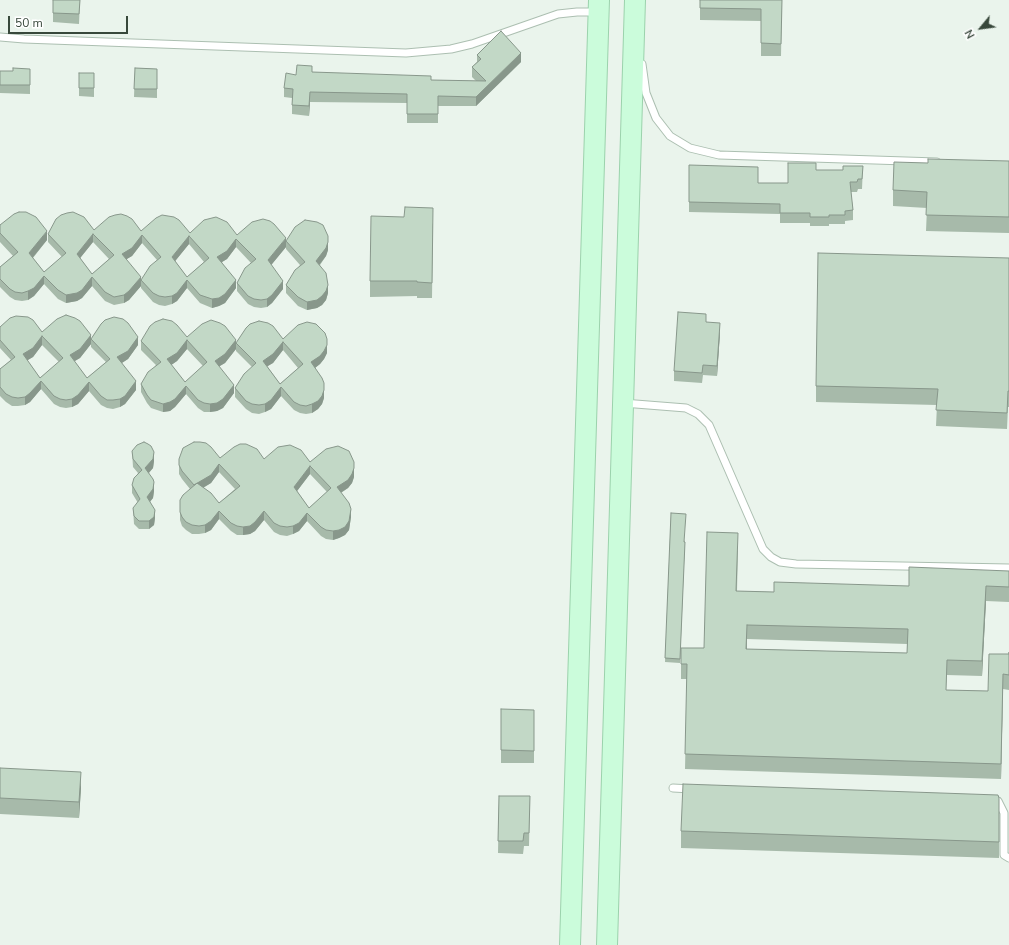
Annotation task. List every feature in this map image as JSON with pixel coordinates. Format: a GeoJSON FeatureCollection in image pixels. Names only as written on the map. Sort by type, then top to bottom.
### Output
{"type":"FeatureCollection","features":[{"type":"Feature","properties":{"kind":"street"},"geometry":{"type":"LineString","coordinates":[[606,945],[636,0]]}},
{"type":"Feature","properties":{"kind":"street"},"geometry":{"type":"LineString","coordinates":[[570,945],[598,6]]}},
{"type":"Feature","properties":{"kind":"lane"},"geometry":{"type":"LineString","coordinates":[[636,0],[646,93],[656,118],[670,136],[690,148],[719,155],[946,163]]}},
{"type":"Feature","properties":{"kind":"lane"},"geometry":{"type":"LineString","coordinates":[[0,37],[406,53],[451,49],[472,44],[558,14],[577,12],[598,6]]}},
{"type":"Feature","properties":{"kind":"lane"},"geometry":{"type":"LineString","coordinates":[[623,403],[686,408],[698,414],[709,425],[763,549],[780,562],[796,564],[1009,568]]}},
{"type":"Feature","properties":{"kind":"lane"},"geometry":{"type":"LineString","coordinates":[[673,788],[697,789]]}},
{"type":"Feature","properties":{"kind":"lane"},"geometry":{"type":"LineString","coordinates":[[983,801],[998,801],[1004,813],[1004,855],[1009,858]]}},
{"type":"Feature","properties":{"kind":"building"},"geometry":{"type":"Polygon","coordinates":[[[53,0],[80,0],[79,14],[53,13],[53,0]]]}},
{"type":"Feature","properties":{"kind":"building"},"geometry":{"type":"Polygon","coordinates":[[[700,0],[782,0],[781,44],[761,43],[761,9],[700,8],[700,0]]]}},
{"type":"Feature","properties":{"kind":"building"},"geometry":{"type":"Polygon","coordinates":[[[501,31],[521,53],[476,97],[438,96],[438,114],[407,114],[407,94],[310,92],[309,106],[292,105],[293,89],[284,88],[286,73],[296,75],[297,65],[312,66],[312,72],[431,76],[431,80],[486,81],[472,67],[481,59],[477,55],[501,31]]]}},
{"type":"Feature","properties":{"kind":"building"},"geometry":{"type":"Polygon","coordinates":[[[13,68],[30,69],[30,85],[0,85],[0,71],[13,71],[13,68]]]}},
{"type":"Feature","properties":{"kind":"building"},"geometry":{"type":"Polygon","coordinates":[[[135,68],[157,69],[157,89],[134,89],[135,68]]]}},
{"type":"Feature","properties":{"kind":"building"},"geometry":{"type":"Polygon","coordinates":[[[79,73],[94,73],[94,88],[79,88],[79,73]]]}},
{"type":"Feature","properties":{"kind":"building"},"geometry":{"type":"Polygon","coordinates":[[[928,159],[1009,161],[1009,217],[926,215],[927,192],[893,190],[894,162],[928,163],[928,159]]]}},
{"type":"Feature","properties":{"kind":"building"},"geometry":{"type":"Polygon","coordinates":[[[788,163],[816,163],[816,170],[843,170],[843,166],[863,166],[862,179],[858,179],[857,182],[850,182],[853,210],[845,211],[845,215],[810,217],[810,213],[780,213],[780,204],[689,202],[689,165],[758,167],[758,183],[788,183],[788,163]]]}},
{"type":"Feature","properties":{"kind":"building"},"geometry":{"type":"Polygon","coordinates":[[[405,207],[433,208],[432,283],[417,281],[370,281],[371,216],[404,217],[405,207]]]}},
{"type":"Feature","properties":{"kind":"building"},"geometry":{"type":"Polygon","coordinates":[[[26,212],[36,217],[47,231],[29,253],[44,272],[66,253],[48,234],[56,219],[67,213],[73,212],[84,217],[94,230],[109,217],[121,214],[132,219],[141,231],[156,218],[162,215],[174,217],[179,220],[190,233],[204,220],[216,217],[227,222],[237,235],[252,222],[263,219],[274,224],[286,238],[268,260],[283,281],[267,299],[254,299],[248,296],[237,283],[245,268],[256,259],[236,239],[227,251],[217,257],[236,280],[225,294],[219,298],[212,299],[200,295],[187,280],[177,293],[172,296],[159,296],[153,293],[141,280],[150,266],[161,257],[142,235],[132,248],[122,254],[141,277],[124,295],[114,297],[105,292],[92,277],[82,290],[77,293],[66,295],[58,290],[44,276],[34,288],[22,293],[15,292],[0,279],[0,267],[18,252],[0,233],[0,225],[14,214],[26,212]],[[93,234],[77,254],[92,274],[114,255],[93,234]],[[189,236],[172,257],[187,277],[209,258],[189,236]]]}},
{"type":"Feature","properties":{"kind":"building"},"geometry":{"type":"Polygon","coordinates":[[[305,220],[317,222],[323,225],[328,236],[326,248],[316,261],[326,273],[328,285],[322,296],[317,300],[307,302],[298,297],[286,285],[295,270],[305,262],[286,241],[295,227],[305,220]]]}},
{"type":"Feature","properties":{"kind":"building"},"geometry":{"type":"Polygon","coordinates":[[[818,253],[1009,258],[1009,391],[1007,413],[936,410],[938,389],[816,386],[818,253]]]}},
{"type":"Feature","properties":{"kind":"building"},"geometry":{"type":"Polygon","coordinates":[[[678,312],[706,314],[706,322],[720,323],[717,366],[703,365],[702,373],[674,371],[678,312]]]}},
{"type":"Feature","properties":{"kind":"building"},"geometry":{"type":"Polygon","coordinates":[[[66,315],[75,318],[80,321],[91,335],[80,349],[70,355],[87,378],[110,359],[91,339],[101,324],[105,320],[114,317],[123,319],[128,323],[138,337],[128,351],[117,357],[136,381],[125,396],[120,399],[107,400],[101,396],[89,382],[78,395],[72,399],[60,399],[54,396],[41,381],[25,397],[18,398],[6,394],[0,387],[0,369],[15,357],[0,340],[0,327],[10,318],[16,316],[28,317],[33,320],[42,332],[57,319],[66,315]],[[42,336],[33,348],[23,354],[40,378],[63,358],[42,336]]]}},
{"type":"Feature","properties":{"kind":"building"},"geometry":{"type":"Polygon","coordinates":[[[163,319],[172,321],[187,337],[202,324],[211,320],[225,326],[236,340],[225,354],[215,361],[234,385],[223,399],[217,403],[204,403],[198,400],[186,386],[175,399],[170,402],[163,404],[151,400],[141,384],[148,372],[161,362],[141,341],[150,326],[163,319]],[[187,340],[177,353],[167,359],[185,382],[207,362],[187,340]]]}},
{"type":"Feature","properties":{"kind":"building"},"geometry":{"type":"Polygon","coordinates":[[[259,321],[268,323],[273,326],[283,339],[298,325],[307,322],[316,324],[325,333],[327,345],[320,356],[311,362],[324,383],[322,396],[318,401],[306,406],[300,405],[294,402],[281,387],[271,400],[265,404],[252,404],[246,401],[235,388],[244,374],[256,363],[236,343],[250,324],[259,321]],[[283,342],[273,354],[263,361],[280,384],[303,364],[283,342]]]}},
{"type":"Feature","properties":{"kind":"building"},"geometry":{"type":"Polygon","coordinates":[[[144,442],[151,446],[154,452],[153,459],[145,468],[154,482],[153,489],[147,497],[155,510],[154,517],[149,521],[139,521],[134,516],[133,508],[140,499],[132,485],[134,478],[142,470],[133,459],[132,451],[137,445],[144,442]]]}},
{"type":"Feature","properties":{"kind":"building"},"geometry":{"type":"Polygon","coordinates":[[[194,442],[206,443],[220,458],[234,447],[240,444],[246,444],[257,449],[264,459],[278,447],[290,445],[301,450],[310,462],[326,449],[338,446],[349,451],[354,462],[352,474],[348,480],[337,487],[349,503],[351,509],[349,521],[345,527],[339,530],[326,530],[307,513],[299,523],[287,527],[274,523],[264,511],[250,526],[243,527],[231,523],[219,511],[211,521],[205,525],[192,525],[186,522],[180,512],[180,500],[183,495],[196,484],[194,485],[179,465],[179,459],[183,448],[194,442]],[[219,464],[211,475],[197,483],[211,493],[219,503],[240,486],[219,464]],[[310,466],[294,487],[309,508],[331,488],[310,466]]]}},
{"type":"Feature","properties":{"kind":"building"},"geometry":{"type":"Polygon","coordinates":[[[671,513],[686,514],[680,659],[665,658],[671,513]]]}},
{"type":"Feature","properties":{"kind":"building"},"geometry":{"type":"Polygon","coordinates":[[[707,532],[738,533],[736,591],[774,592],[774,582],[909,586],[909,567],[1009,571],[1009,587],[986,586],[982,661],[947,660],[946,690],[988,691],[989,654],[1009,654],[1009,675],[1003,674],[1001,764],[685,754],[687,664],[681,664],[681,648],[704,648],[707,532]],[[747,625],[746,649],[907,653],[908,629],[747,625]]]}},
{"type":"Feature","properties":{"kind":"building"},"geometry":{"type":"Polygon","coordinates":[[[501,709],[534,710],[534,751],[501,750],[501,709]]]}},
{"type":"Feature","properties":{"kind":"building"},"geometry":{"type":"Polygon","coordinates":[[[0,768],[81,772],[79,802],[0,798],[0,768]]]}},
{"type":"Feature","properties":{"kind":"building"},"geometry":{"type":"Polygon","coordinates":[[[683,784],[998,795],[999,842],[681,831],[683,784]]]}},
{"type":"Feature","properties":{"kind":"building"},"geometry":{"type":"Polygon","coordinates":[[[499,796],[530,796],[529,833],[524,833],[523,841],[498,841],[499,796]]]}}]}
